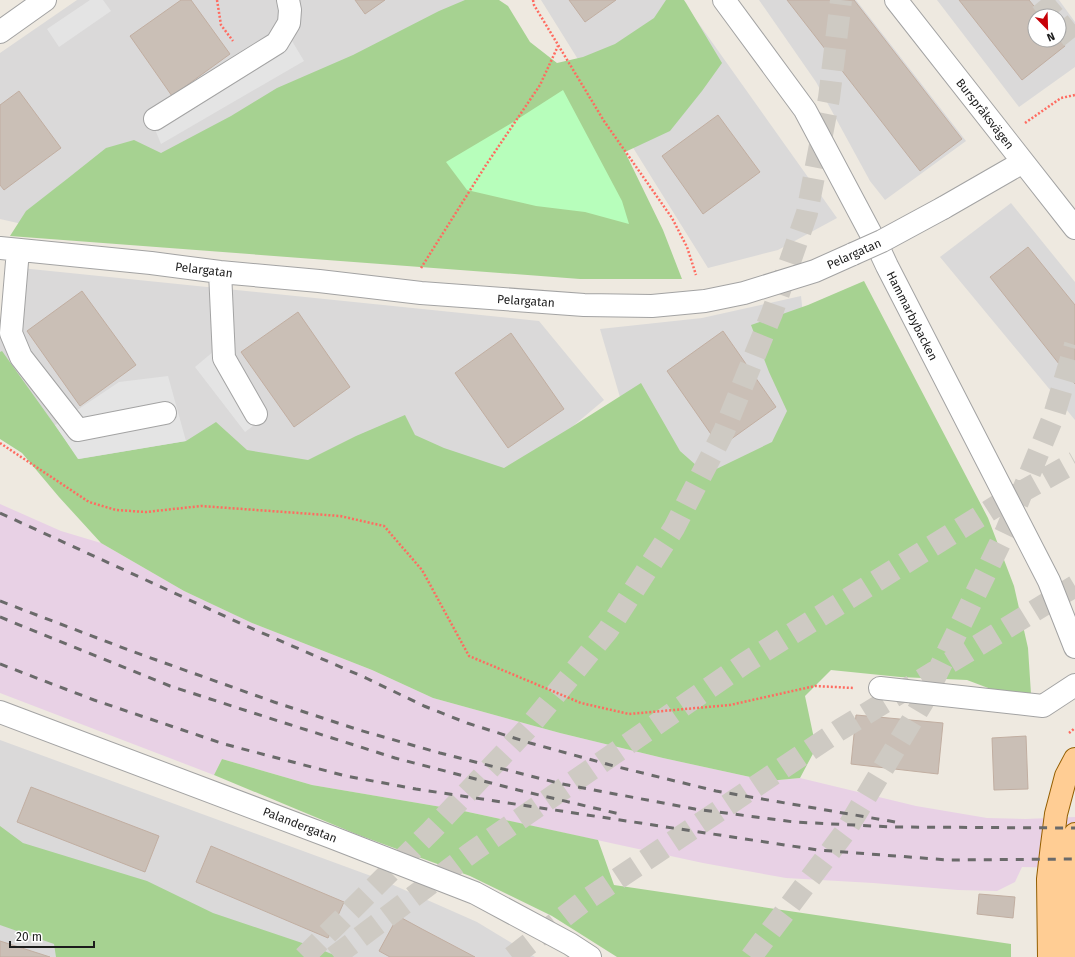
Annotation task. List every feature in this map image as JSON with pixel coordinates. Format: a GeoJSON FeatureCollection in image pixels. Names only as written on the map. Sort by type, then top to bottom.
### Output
{"type":"FeatureCollection","features":[{"type":"Feature","properties":{"kind":"main road"},"geometry":{"type":"LineString","coordinates":[[1049,957],[1048,879],[1056,814],[1066,776],[1075,759]]}},
{"type":"Feature","properties":{"kind":"main road"},"geometry":{"type":"LineString","coordinates":[[1071,957],[1069,879],[1075,834]]}},
{"type":"Feature","properties":{"kind":"street"},"geometry":{"type":"LineString","coordinates":[[0,32],[45,0]]}},
{"type":"Feature","properties":{"kind":"street"},"geometry":{"type":"LineString","coordinates":[[155,119],[258,53],[277,43],[289,23],[290,10],[288,0]]}},
{"type":"Feature","properties":{"kind":"street","name":"Hammarbybacken"},"geometry":{"type":"LineString","coordinates":[[724,0],[805,110],[880,250],[1049,581],[1075,647]]}},
{"type":"Feature","properties":{"kind":"street","name":"Burspråksvägen"},"geometry":{"type":"LineString","coordinates":[[896,0],[1075,228]]}},
{"type":"Feature","properties":{"kind":"street","name":"Pelargatan"},"geometry":{"type":"LineString","coordinates":[[9,249],[421,293],[584,305],[652,306],[705,301],[744,294],[815,271],[882,241],[1023,162]]}},
{"type":"Feature","properties":{"kind":"street"},"geometry":{"type":"LineString","coordinates":[[9,249],[11,333],[21,357],[78,430],[165,413]]}},
{"type":"Feature","properties":{"kind":"street"},"geometry":{"type":"LineString","coordinates":[[220,272],[224,358],[256,414]]}},
{"type":"Feature","properties":{"kind":"street"},"geometry":{"type":"LineString","coordinates":[[880,688],[1043,706],[1075,685]]}},
{"type":"Feature","properties":{"kind":"street","name":"Palandergatan"},"geometry":{"type":"LineString","coordinates":[[0,712],[475,893],[570,944],[590,957]]}},
{"type":"Feature","properties":{"kind":"path"},"geometry":{"type":"LineString","coordinates":[[217,0],[221,25],[232,41],[258,53]]}},
{"type":"Feature","properties":{"kind":"path"},"geometry":{"type":"LineString","coordinates":[[533,0],[534,5],[558,46],[604,121],[672,218],[687,247],[705,301]]}},
{"type":"Feature","properties":{"kind":"path"},"geometry":{"type":"LineString","coordinates":[[421,293],[421,268],[486,165],[540,85],[558,46]]}},
{"type":"Feature","properties":{"kind":"path"},"geometry":{"type":"LineString","coordinates":[[1006,140],[1026,122],[1061,98],[1075,95]]}},
{"type":"Feature","properties":{"kind":"path"},"geometry":{"type":"LineString","coordinates":[[0,443],[89,502],[116,510],[146,512],[201,506],[340,516],[384,526],[422,570],[469,656],[581,703],[629,714],[730,705],[815,686],[880,688]]}},
{"type":"Feature","properties":{"kind":"shaded area"},"geometry":{"type":"Polygon","coordinates":[[[77,0],[468,0],[40,228],[0,219],[0,53],[77,0]]]}},
{"type":"Feature","properties":{"kind":"shaded area"},"geometry":{"type":"Polygon","coordinates":[[[90,0],[103,0],[111,11],[59,47],[47,29],[90,0]]]}},
{"type":"Feature","properties":{"kind":"shaded area"},"geometry":{"type":"Polygon","coordinates":[[[541,0],[682,0],[837,218],[778,250],[708,268],[541,0]]]}},
{"type":"Feature","properties":{"kind":"shaded area"},"geometry":{"type":"Polygon","coordinates":[[[759,0],[856,0],[966,141],[885,200],[870,181],[816,82],[759,0]]]}},
{"type":"Feature","properties":{"kind":"shaded area"},"geometry":{"type":"Polygon","coordinates":[[[937,0],[1059,0],[1065,8],[1027,8],[1027,48],[1067,48],[1067,11],[1075,22],[1075,67],[1019,107],[937,0]]]}},
{"type":"Feature","properties":{"kind":"shaded area"},"geometry":{"type":"Polygon","coordinates":[[[292,41],[304,61],[161,144],[154,127],[292,41]]]}},
{"type":"Feature","properties":{"kind":"shaded area"},"geometry":{"type":"Polygon","coordinates":[[[1011,203],[1075,282],[1075,420],[940,257],[1011,203]]]}},
{"type":"Feature","properties":{"kind":"shaded area"},"geometry":{"type":"Polygon","coordinates":[[[11,267],[539,321],[604,400],[502,486],[79,471],[0,405],[0,326],[11,267]]]}},
{"type":"Feature","properties":{"kind":"shaded area"},"geometry":{"type":"Polygon","coordinates":[[[801,296],[818,452],[649,496],[600,329],[702,318],[801,296]]]}},
{"type":"Feature","properties":{"kind":"shaded area"},"geometry":{"type":"Polygon","coordinates":[[[214,351],[265,417],[245,432],[195,367],[214,351]]]}},
{"type":"Feature","properties":{"kind":"shaded area"},"geometry":{"type":"Polygon","coordinates":[[[168,376],[186,441],[78,459],[55,425],[119,382],[168,376]]]}},
{"type":"Feature","properties":{"kind":"shaded area"},"geometry":{"type":"Polygon","coordinates":[[[0,504],[61,531],[101,543],[184,591],[252,623],[372,670],[433,698],[560,733],[768,781],[800,778],[916,806],[987,818],[1025,819],[1075,817],[1075,868],[1022,867],[1015,882],[997,891],[958,890],[786,878],[703,863],[459,810],[312,785],[222,759],[214,775],[0,693],[0,504]]]}},
{"type":"Feature","properties":{"kind":"shaded area"},"geometry":{"type":"Polygon","coordinates":[[[0,740],[382,880],[477,922],[535,957],[0,957],[0,740]]]}},
{"type":"Feature","properties":{"kind":"green space"},"geometry":{"type":"Polygon","coordinates":[[[465,0],[499,0],[508,6],[530,42],[557,63],[583,57],[615,44],[654,18],[666,0],[684,0],[722,63],[670,131],[625,152],[663,230],[682,279],[580,279],[10,236],[26,211],[106,148],[134,140],[161,153],[231,116],[277,88],[353,55],[439,11],[465,0]]]}},
{"type":"Feature","properties":{"kind":"green space"},"geometry":{"type":"Polygon","coordinates":[[[563,90],[622,201],[629,224],[585,212],[536,206],[467,190],[446,162],[563,90]]]}},
{"type":"Feature","properties":{"kind":"green space"},"geometry":{"type":"Polygon","coordinates":[[[864,281],[988,518],[1014,586],[1028,648],[1031,694],[1004,694],[967,680],[900,677],[831,670],[805,696],[816,748],[800,778],[768,781],[560,733],[433,698],[372,670],[252,623],[184,591],[101,543],[59,497],[22,453],[0,439],[0,352],[2,351],[79,459],[186,441],[216,422],[247,450],[308,460],[356,436],[405,415],[415,435],[444,448],[504,468],[641,383],[680,451],[706,474],[772,442],[787,411],[769,372],[751,325],[808,305],[864,281]]]}},
{"type":"Feature","properties":{"kind":"green space"},"geometry":{"type":"Polygon","coordinates":[[[222,759],[312,785],[459,810],[598,840],[614,885],[1011,944],[1011,957],[617,957],[552,916],[470,876],[356,834],[214,775],[222,759]]]}},
{"type":"Feature","properties":{"kind":"green space"},"geometry":{"type":"Polygon","coordinates":[[[0,826],[23,843],[147,881],[213,913],[317,948],[339,957],[56,957],[54,944],[0,925],[0,826]]]}},
{"type":"Feature","properties":{"kind":"building"},"geometry":{"type":"Polygon","coordinates":[[[181,0],[191,0],[230,54],[172,96],[130,36],[181,0]]]}},
{"type":"Feature","properties":{"kind":"building"},"geometry":{"type":"Polygon","coordinates":[[[355,0],[385,0],[365,14],[355,0]]]}},
{"type":"Feature","properties":{"kind":"building"},"geometry":{"type":"Polygon","coordinates":[[[569,0],[616,0],[585,22],[569,0]]]}},
{"type":"Feature","properties":{"kind":"building"},"geometry":{"type":"Polygon","coordinates":[[[787,0],[854,0],[962,139],[920,171],[787,0]]]}},
{"type":"Feature","properties":{"kind":"building"},"geometry":{"type":"Polygon","coordinates":[[[959,0],[1029,0],[1036,8],[1027,8],[1027,48],[1062,48],[1022,80],[959,0]]]}},
{"type":"Feature","properties":{"kind":"building"},"geometry":{"type":"Polygon","coordinates":[[[19,91],[61,148],[4,190],[0,185],[0,105],[19,91]]]}},
{"type":"Feature","properties":{"kind":"building"},"geometry":{"type":"Polygon","coordinates":[[[718,115],[760,172],[703,214],[662,156],[718,115]]]}},
{"type":"Feature","properties":{"kind":"building"},"geometry":{"type":"Polygon","coordinates":[[[1028,247],[1075,305],[1075,384],[990,277],[1028,247]]]}},
{"type":"Feature","properties":{"kind":"building"},"geometry":{"type":"Polygon","coordinates":[[[82,291],[136,365],[80,406],[27,331],[82,291]]]}},
{"type":"Feature","properties":{"kind":"building"},"geometry":{"type":"Polygon","coordinates":[[[298,312],[350,387],[294,427],[241,352],[298,312]]]}},
{"type":"Feature","properties":{"kind":"building"},"geometry":{"type":"Polygon","coordinates":[[[723,331],[776,407],[720,447],[667,371],[723,331]]]}},
{"type":"Feature","properties":{"kind":"building"},"geometry":{"type":"Polygon","coordinates":[[[511,333],[564,409],[508,448],[455,373],[511,333]]]}},
{"type":"Feature","properties":{"kind":"building"},"geometry":{"type":"Polygon","coordinates":[[[856,715],[943,723],[938,774],[851,764],[856,715]]]}},
{"type":"Feature","properties":{"kind":"building"},"geometry":{"type":"Polygon","coordinates":[[[1026,736],[1028,789],[994,790],[992,738],[1026,736]]]}},
{"type":"Feature","properties":{"kind":"building"},"geometry":{"type":"Polygon","coordinates":[[[31,787],[159,836],[145,872],[17,822],[31,787]]]}},
{"type":"Feature","properties":{"kind":"building"},"geometry":{"type":"Polygon","coordinates":[[[211,846],[344,902],[328,938],[196,882],[211,846]]]}},
{"type":"Feature","properties":{"kind":"building"},"geometry":{"type":"Polygon","coordinates":[[[979,894],[1015,897],[1013,918],[977,914],[979,894]]]}},
{"type":"Feature","properties":{"kind":"building"},"geometry":{"type":"Polygon","coordinates":[[[398,916],[475,957],[390,957],[379,951],[398,916]]]}},
{"type":"Feature","properties":{"kind":"building"},"geometry":{"type":"Polygon","coordinates":[[[0,941],[50,957],[0,957],[0,941]]]}},
{"type":"Feature","properties":{"kind":"tunnel"},"geometry":{"type":"LineString","coordinates":[[304,957],[431,831],[529,727],[608,630],[674,528],[724,431],[772,313],[807,213],[829,98],[841,0]]}},
{"type":"Feature","properties":{"kind":"tunnel"},"geometry":{"type":"LineString","coordinates":[[1041,0],[1048,8]]}},
{"type":"Feature","properties":{"kind":"tunnel"},"geometry":{"type":"LineString","coordinates":[[1067,32],[1075,42]]}},
{"type":"Feature","properties":{"kind":"tunnel"},"geometry":{"type":"LineString","coordinates":[[751,957],[845,832],[923,702],[1006,531],[1054,415],[1075,345]]}},
{"type":"Feature","properties":{"kind":"tunnel"},"geometry":{"type":"LineString","coordinates":[[334,957],[472,852],[745,663],[998,505],[1075,462]]}},
{"type":"Feature","properties":{"kind":"tunnel"},"geometry":{"type":"LineString","coordinates":[[512,957],[583,902],[841,729],[1075,586]]}},
{"type":"Feature","properties":{"kind":"railway"},"geometry":{"type":"LineString","coordinates":[[0,513],[244,625],[366,678],[424,706],[467,723],[530,743],[614,766],[716,791],[901,823]]}},
{"type":"Feature","properties":{"kind":"railway"},"geometry":{"type":"LineString","coordinates":[[0,601],[134,652],[274,702],[359,730],[440,753],[562,784],[695,809],[794,822],[892,827],[1075,828]]}},
{"type":"Feature","properties":{"kind":"railway"},"geometry":{"type":"LineString","coordinates":[[0,617],[170,686],[269,718],[395,758],[518,790],[620,814]]}},
{"type":"Feature","properties":{"kind":"railway"},"geometry":{"type":"LineString","coordinates":[[0,664],[94,700],[224,744],[346,776],[416,789],[818,850],[948,860],[1075,859]]}}]}
